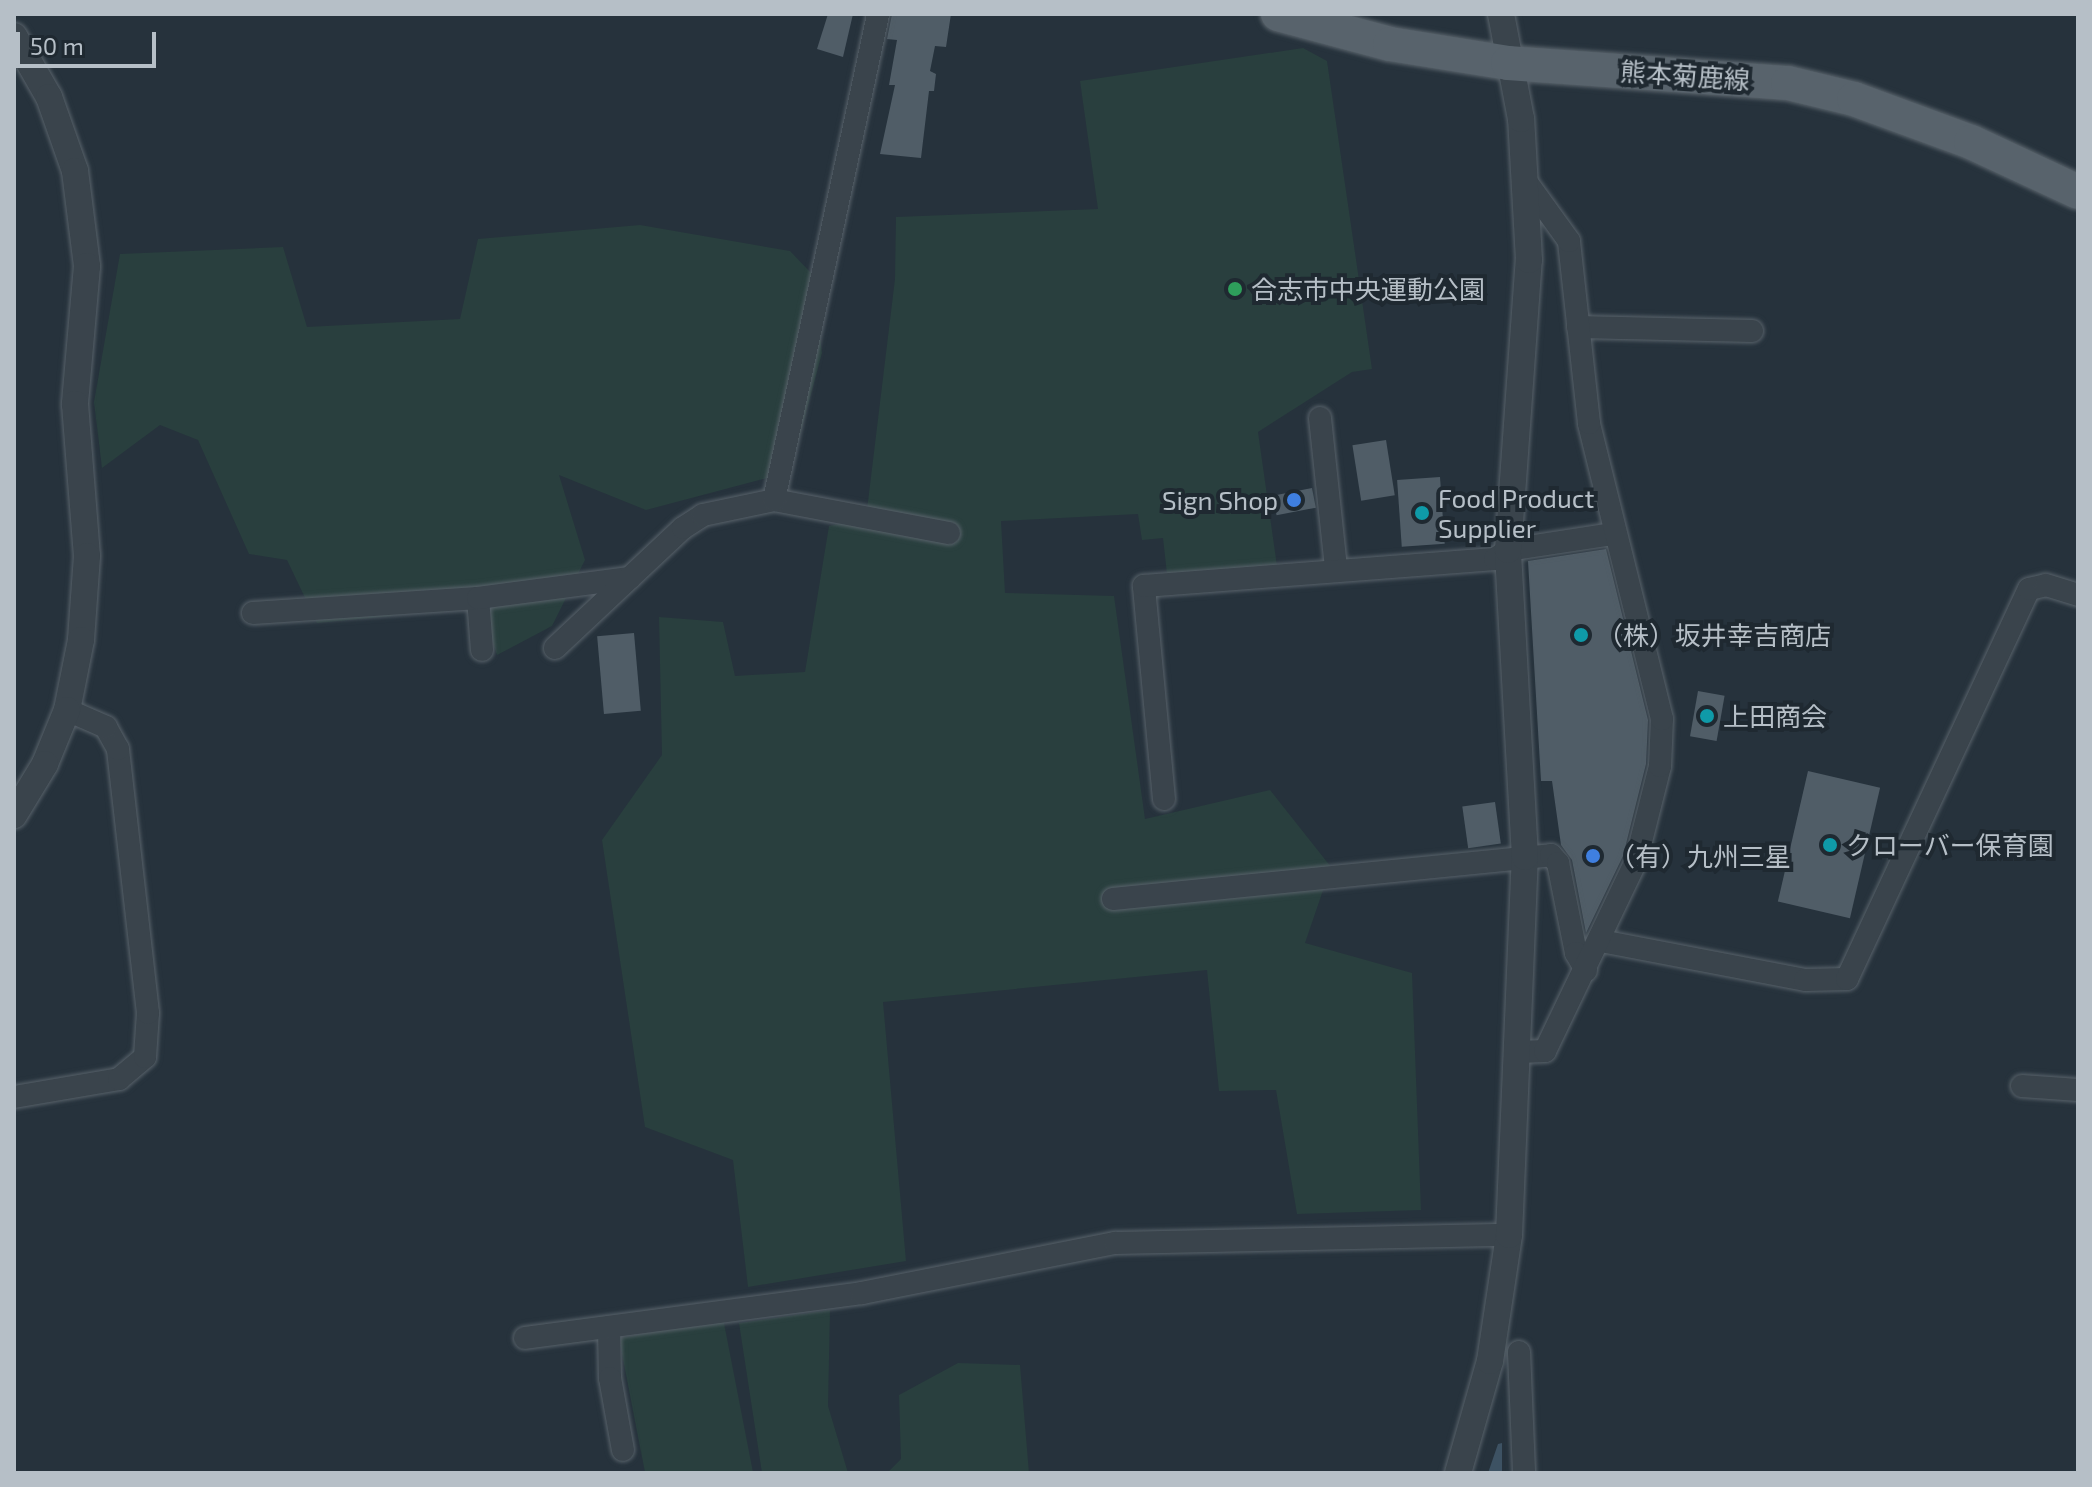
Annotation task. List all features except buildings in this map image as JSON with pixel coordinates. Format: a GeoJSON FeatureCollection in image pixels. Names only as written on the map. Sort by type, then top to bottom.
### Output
{"type":"FeatureCollection","features":[{"type":"Feature","properties":{"kind":"main road","name":"熊本菊鹿線"},"geometry":{"type":"LineString","coordinates":[[1278,14],[1375,41],[1508,63],[1788,83],[1854,99],[1971,142],[2078,192]]}},
{"type":"Feature","properties":{"kind":"street"},"geometry":{"type":"LineString","coordinates":[[774,500],[878,14]]}},
{"type":"Feature","properties":{"kind":"street"},"geometry":{"type":"LineString","coordinates":[[1458,1473],[1490,1361],[1509,1235],[1525,857],[1508,550],[1526,336],[1525,180],[1521,119],[1501,14]]}},
{"type":"Feature","properties":{"kind":"street"},"geometry":{"type":"LineString","coordinates":[[14,36],[49,97],[75,171],[87,266],[75,404],[86,598],[67,710],[45,764],[14,815]]}},
{"type":"Feature","properties":{"kind":"street"},"geometry":{"type":"LineString","coordinates":[[1519,1052],[1545,1051],[1601,941],[1636,861],[1660,766],[1662,719],[1612,534],[1589,423],[1569,241],[1525,180]]}},
{"type":"Feature","properties":{"kind":"street"},"geometry":{"type":"LineString","coordinates":[[1578,327],[1752,331]]}},
{"type":"Feature","properties":{"kind":"street"},"geometry":{"type":"LineString","coordinates":[[1320,418],[1336,568]]}},
{"type":"Feature","properties":{"kind":"street"},"geometry":{"type":"LineString","coordinates":[[555,648],[703,515],[774,500],[949,533]]}},
{"type":"Feature","properties":{"kind":"street"},"geometry":{"type":"LineString","coordinates":[[1164,799],[1144,586],[1336,568],[1495,559],[1508,550],[1612,534]]}},
{"type":"Feature","properties":{"kind":"street"},"geometry":{"type":"LineString","coordinates":[[253,613],[478,598],[630,578]]}},
{"type":"Feature","properties":{"kind":"street"},"geometry":{"type":"LineString","coordinates":[[1601,941],[1805,980],[1847,979],[2029,589],[2046,585],[2078,595]]}},
{"type":"Feature","properties":{"kind":"street"},"geometry":{"type":"LineString","coordinates":[[478,598],[482,650]]}},
{"type":"Feature","properties":{"kind":"street"},"geometry":{"type":"LineString","coordinates":[[14,1097],[119,1079],[145,1057],[148,1013],[118,749],[106,727],[67,710]]}},
{"type":"Feature","properties":{"kind":"street"},"geometry":{"type":"LineString","coordinates":[[1113,899],[1551,855],[1558,863],[1576,953],[1586,970]]}},
{"type":"Feature","properties":{"kind":"street"},"geometry":{"type":"LineString","coordinates":[[2022,1086],[2078,1090]]}},
{"type":"Feature","properties":{"kind":"street"},"geometry":{"type":"LineString","coordinates":[[525,1338],[862,1293],[1115,1243],[1509,1235]]}},
{"type":"Feature","properties":{"kind":"street"},"geometry":{"type":"LineString","coordinates":[[609,1327],[610,1378],[623,1450]]}},
{"type":"Feature","properties":{"kind":"street"},"geometry":{"type":"LineString","coordinates":[[1519,1352],[1524,1473]]}},
{"type":"Feature","properties":{"kind":"green space"},"geometry":{"type":"Polygon","coordinates":[[[1303,48],[1327,61],[1372,369],[1352,372],[1258,432],[1277,566],[1167,574],[1163,538],[1142,540],[1138,514],[1001,521],[1005,593],[1114,596],[1145,819],[1270,790],[1331,867],[1305,943],[1412,973],[1421,1210],[1297,1214],[1276,1090],[1219,1091],[1207,970],[883,1002],[906,1261],[748,1287],[733,1160],[645,1127],[602,840],[662,755],[659,617],[723,622],[735,676],[805,672],[829,526],[866,518],[895,279],[896,217],[1098,209],[1080,81],[1303,48]]]}},
{"type":"Feature","properties":{"kind":"green space"},"geometry":{"type":"Polygon","coordinates":[[[640,225],[790,251],[813,275],[822,353],[790,472],[646,510],[559,475],[585,560],[552,626],[497,655],[478,599],[451,590],[391,616],[317,623],[287,560],[249,554],[198,440],[160,425],[102,468],[94,402],[120,254],[283,247],[307,327],[460,319],[478,239],[640,225]]]}},
{"type":"Feature","properties":{"kind":"green space"},"geometry":{"type":"Polygon","coordinates":[[[830,1310],[828,1406],[848,1473],[762,1473],[739,1323],[830,1310]]]}},
{"type":"Feature","properties":{"kind":"green space"},"geometry":{"type":"Polygon","coordinates":[[[723,1318],[753,1473],[645,1473],[619,1338],[723,1318]]]}},
{"type":"Feature","properties":{"kind":"green space"},"geometry":{"type":"Polygon","coordinates":[[[958,1363],[1020,1365],[1029,1473],[887,1473],[901,1459],[899,1395],[958,1363]]]}},
{"type":"Feature","properties":{"kind":"water"},"geometry":{"type":"Polygon","coordinates":[[[1502,1443],[1502,1473],[1488,1473],[1498,1444],[1502,1443]]]}},
{"type":"Feature","properties":{"kind":"place","name":"合志市中央運動公園"},"geometry":{"type":"Point","coordinates":[1235,289]}},
{"type":"Feature","properties":{"kind":"place","name":"Sign Shop"},"geometry":{"type":"Point","coordinates":[1294,500]}},
{"type":"Feature","properties":{"kind":"place","name":"Food Product Supplier"},"geometry":{"type":"Point","coordinates":[1422,513]}},
{"type":"Feature","properties":{"kind":"place","name":"（株）坂井幸吉商店"},"geometry":{"type":"Point","coordinates":[1581,635]}},
{"type":"Feature","properties":{"kind":"place","name":"上田商会"},"geometry":{"type":"Point","coordinates":[1707,716]}},
{"type":"Feature","properties":{"kind":"place","name":"クローバー保育園"},"geometry":{"type":"Point","coordinates":[1830,845]}},
{"type":"Feature","properties":{"kind":"place","name":"（有）九州三星"},"geometry":{"type":"Point","coordinates":[1593,856]}}]}
